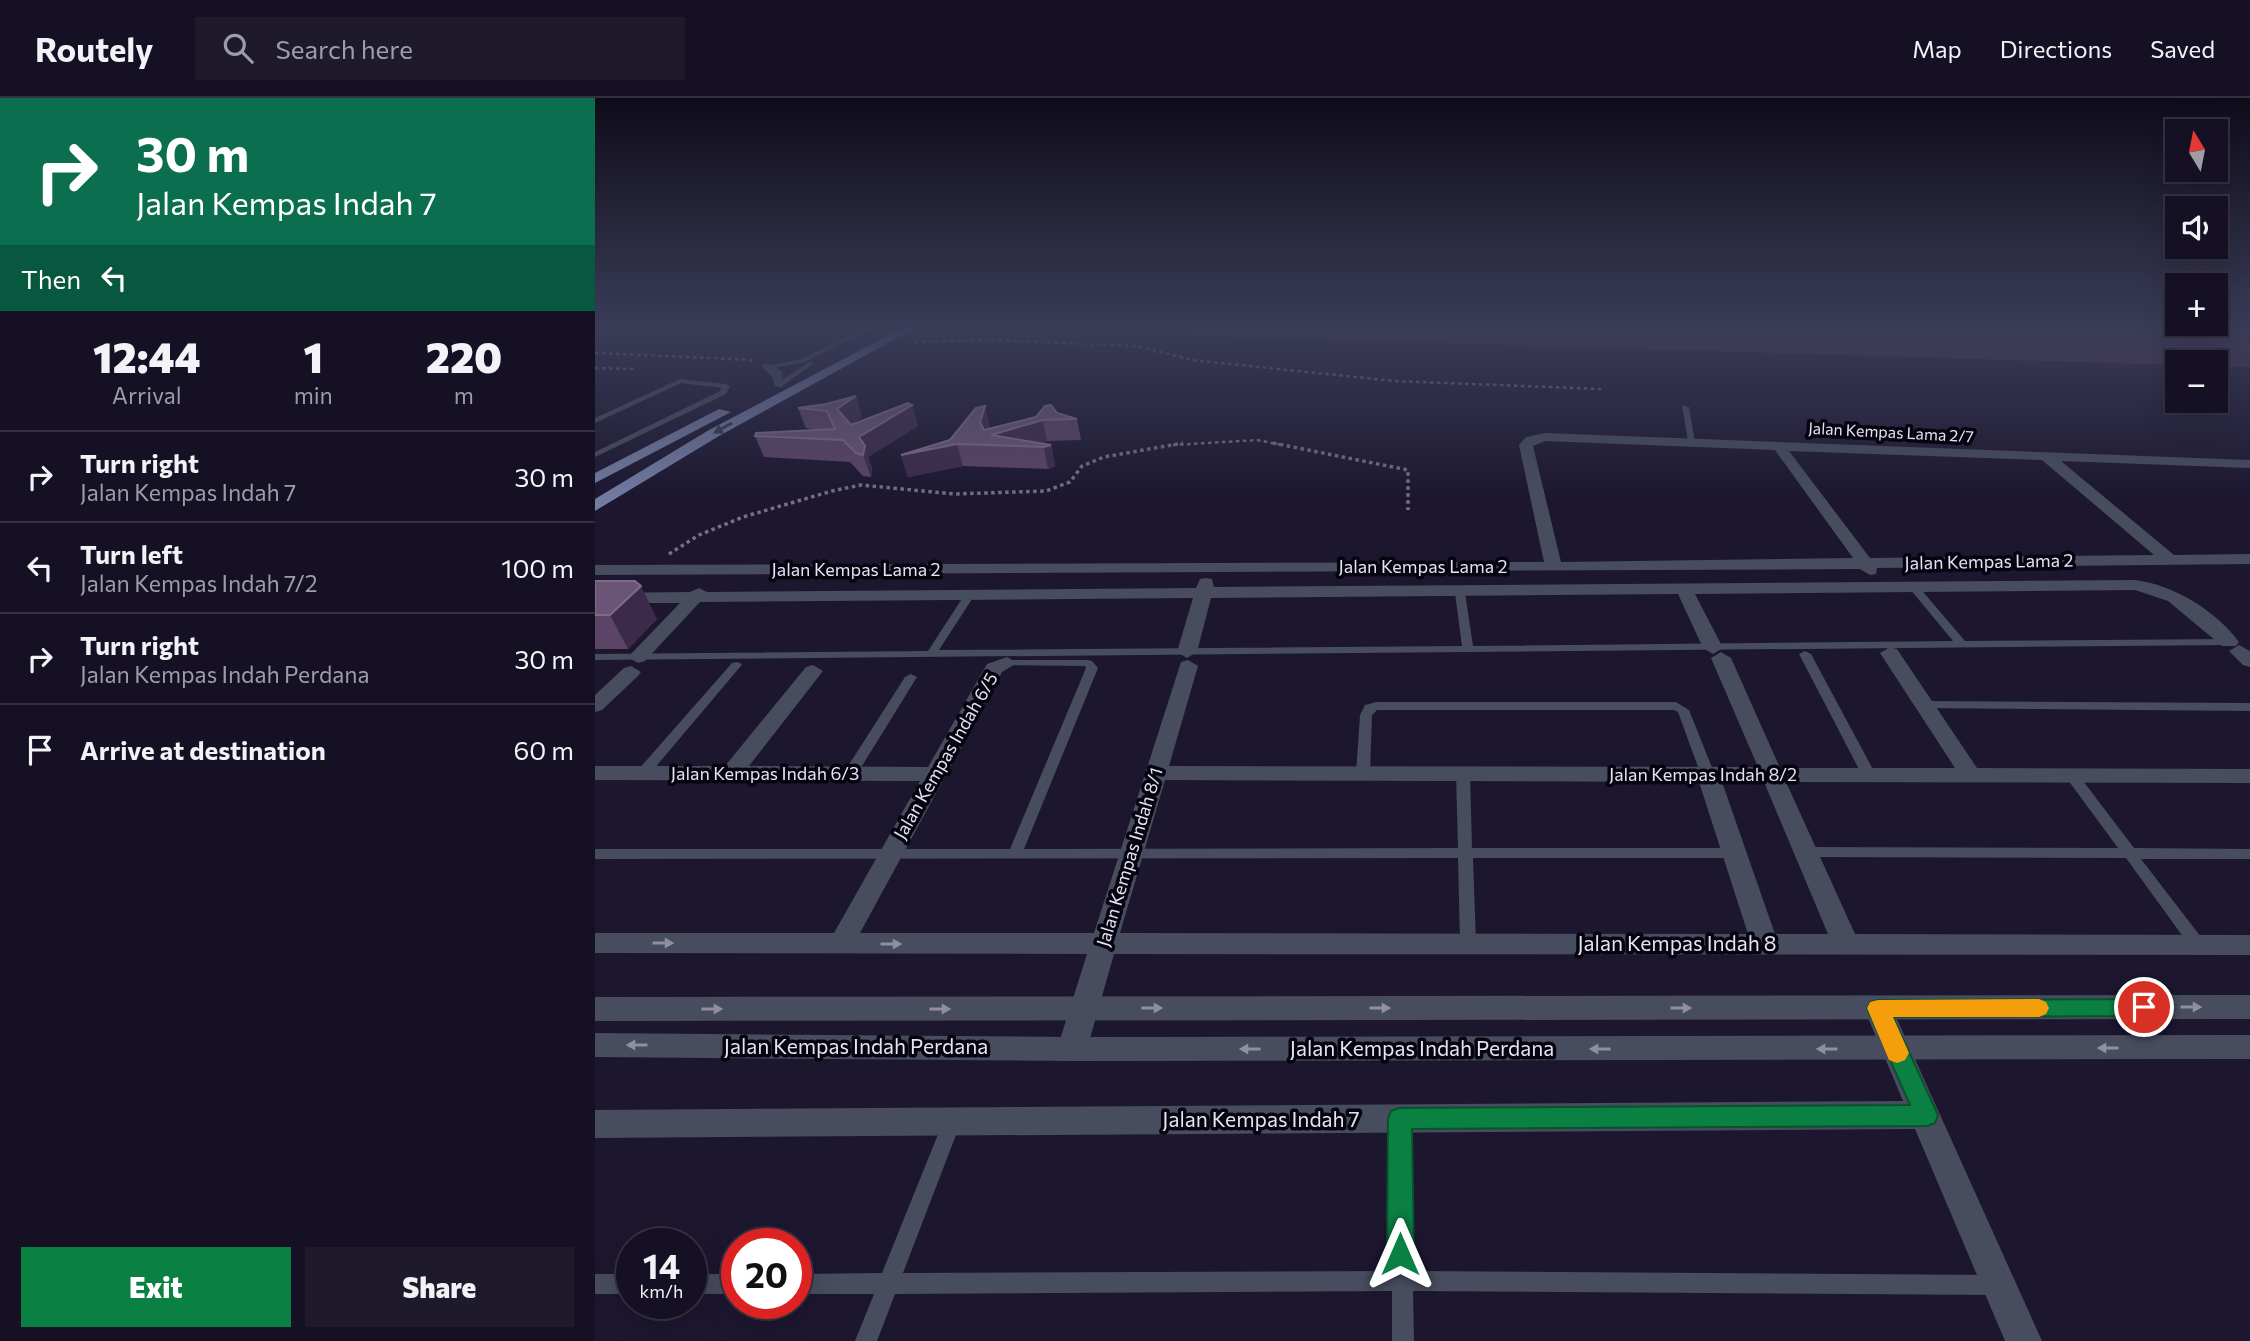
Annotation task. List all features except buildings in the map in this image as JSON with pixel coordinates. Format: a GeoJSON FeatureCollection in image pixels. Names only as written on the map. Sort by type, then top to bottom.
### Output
{"type":"FeatureCollection","features":[{"type":"Feature","properties":{"kind":"main road"},"geometry":{"type":"LineString","coordinates":[[595,479],[777,385]]}},
{"type":"Feature","properties":{"kind":"main road"},"geometry":{"type":"LineString","coordinates":[[595,506],[714,433],[803,385]]}},
{"type":"Feature","properties":{"kind":"main road"},"geometry":{"type":"LineString","coordinates":[[595,516],[650,474]]}},
{"type":"Feature","properties":{"kind":"street","name":"Jalan Kempas Lama 2/7"},"geometry":{"type":"LineString","coordinates":[[1554,567],[1526,445],[1531,440],[1560,438],[1778,444],[2250,464]]}},
{"type":"Feature","properties":{"kind":"street"},"geometry":{"type":"LineString","coordinates":[[1778,444],[1883,589]]}},
{"type":"Feature","properties":{"kind":"street"},"geometry":{"type":"LineString","coordinates":[[2047,457],[2170,560]]}},
{"type":"Feature","properties":{"kind":"street","name":"Jalan Kempas Lama 2"},"geometry":{"type":"LineString","coordinates":[[595,570],[1554,567],[2250,559]]}},
{"type":"Feature","properties":{"kind":"street","name":"Jalan Kempas Indah 8/1"},"geometry":{"type":"LineString","coordinates":[[1072,1049],[1156,773],[1212,568]]}},
{"type":"Feature","properties":{"kind":"street"},"geometry":{"type":"LineString","coordinates":[[595,706],[719,570]]}},
{"type":"Feature","properties":{"kind":"street"},"geometry":{"type":"LineString","coordinates":[[595,598],[2149,586],[2177,598],[2242,651]]}},
{"type":"Feature","properties":{"kind":"street"},"geometry":{"type":"LineString","coordinates":[[1685,591],[1717,653],[1846,944]]}},
{"type":"Feature","properties":{"kind":"street"},"geometry":{"type":"LineString","coordinates":[[1890,653],[1971,776]]}},
{"type":"Feature","properties":{"kind":"street","name":"Jalan Kempas Indah 6/5"},"geometry":{"type":"LineString","coordinates":[[841,944],[995,668],[1007,663]]}},
{"type":"Feature","properties":{"kind":"street"},"geometry":{"type":"LineString","coordinates":[[731,774],[813,671]]}},
{"type":"Feature","properties":{"kind":"street","name":"Jalan Kempas Indah 6/3"},"geometry":{"type":"LineString","coordinates":[[595,773],[934,774]]}},
{"type":"Feature","properties":{"kind":"street","name":"Jalan Kempas Indah 8/2"},"geometry":{"type":"LineString","coordinates":[[1156,773],[2250,776]]}},
{"type":"Feature","properties":{"kind":"street"},"geometry":{"type":"LineString","coordinates":[[1708,775],[1765,944]]}},
{"type":"Feature","properties":{"kind":"street","name":"Jalan Kempas Indah 8"},"geometry":{"type":"LineString","coordinates":[[595,943],[2250,945]]}},
{"type":"Feature","properties":{"kind":"street","name":"Jalan Kempas Indah Perdana"},"geometry":{"type":"LineString","coordinates":[[595,1009],[2250,1007]]}},
{"type":"Feature","properties":{"kind":"street"},"geometry":{"type":"LineString","coordinates":[[1878,1008],[2024,1341]]}},
{"type":"Feature","properties":{"kind":"street","name":"Jalan Kempas Indah Perdana"},"geometry":{"type":"LineString","coordinates":[[595,1045],[1072,1049],[2250,1047]]}},
{"type":"Feature","properties":{"kind":"street","name":"Jalan Kempas Indah 7"},"geometry":{"type":"LineString","coordinates":[[595,1124],[1927,1115]]}},
{"type":"Feature","properties":{"kind":"lane"},"geometry":{"type":"LineString","coordinates":[[595,421],[671,385]]}},
{"type":"Feature","properties":{"kind":"lane"},"geometry":{"type":"LineString","coordinates":[[595,455],[723,392],[726,386],[717,385]]}},
{"type":"Feature","properties":{"kind":"lane"},"geometry":{"type":"LineString","coordinates":[[1685,407],[1692,442]]}},
{"type":"Feature","properties":{"kind":"lane"},"geometry":{"type":"LineString","coordinates":[[1915,589],[1962,645]]}},
{"type":"Feature","properties":{"kind":"lane"},"geometry":{"type":"LineString","coordinates":[[1459,593],[1468,649]]}},
{"type":"Feature","properties":{"kind":"lane"},"geometry":{"type":"LineString","coordinates":[[932,653],[969,596]]}},
{"type":"Feature","properties":{"kind":"lane"},"geometry":{"type":"LineString","coordinates":[[595,657],[635,664],[932,653],[1188,659],[1468,649],[1717,653],[1962,645],[2242,651]]}},
{"type":"Feature","properties":{"kind":"lane"},"geometry":{"type":"LineString","coordinates":[[1805,654],[1870,775]]}},
{"type":"Feature","properties":{"kind":"lane"},"geometry":{"type":"LineString","coordinates":[[1007,663],[1088,663],[1092,668],[1014,855]]}},
{"type":"Feature","properties":{"kind":"lane"},"geometry":{"type":"LineString","coordinates":[[643,774],[736,665]]}},
{"type":"Feature","properties":{"kind":"lane"},"geometry":{"type":"LineString","coordinates":[[850,774],[911,677]]}},
{"type":"Feature","properties":{"kind":"lane"},"geometry":{"type":"LineString","coordinates":[[1924,705],[2250,707]]}},
{"type":"Feature","properties":{"kind":"lane"},"geometry":{"type":"LineString","coordinates":[[1363,774],[1366,715],[1369,708],[1376,706],[1676,706],[1683,710],[1708,775]]}},
{"type":"Feature","properties":{"kind":"lane"},"geometry":{"type":"LineString","coordinates":[[1462,774],[1468,944]]}},
{"type":"Feature","properties":{"kind":"lane"},"geometry":{"type":"LineString","coordinates":[[2072,776],[2198,945]]}},
{"type":"Feature","properties":{"kind":"lane"},"geometry":{"type":"LineString","coordinates":[[1806,852],[2250,854]]}},
{"type":"Feature","properties":{"kind":"lane"},"geometry":{"type":"LineString","coordinates":[[595,854],[1734,853]]}},
{"type":"Feature","properties":{"kind":"lane"},"geometry":{"type":"LineString","coordinates":[[1399,1119],[1403,1341]]}},
{"type":"Feature","properties":{"kind":"lane"},"geometry":{"type":"LineString","coordinates":[[866,1341],[952,1122]]}},
{"type":"Feature","properties":{"kind":"lane"},"geometry":{"type":"LineString","coordinates":[[812,1284],[1401,1281],[1999,1285]]}},
{"type":"Feature","properties":{"kind":"lane"},"geometry":{"type":"LineString","coordinates":[[595,1284],[616,1284]]}},
{"type":"Feature","properties":{"kind":"path"},"geometry":{"type":"LineString","coordinates":[[1475,385],[1601,389]]}},
{"type":"Feature","properties":{"kind":"path"},"geometry":{"type":"LineString","coordinates":[[641,570],[699,535],[743,517],[832,491],[861,485],[954,494],[1046,491],[1070,482],[1082,466],[1104,457],[1222,439],[1291,445],[1408,470],[1409,510]]}},
{"type":"Feature","properties":{"kind":"slow traffic"},"geometry":{"type":"LineString","coordinates":[[1897,1053],[1878,1008],[2039,1008]]}},
{"type":"Feature","properties":{"kind":"route"},"geometry":{"type":"LineString","coordinates":[[1400,1254],[1399,1119],[1927,1115],[1878,1008],[2144,1007]]}}]}
